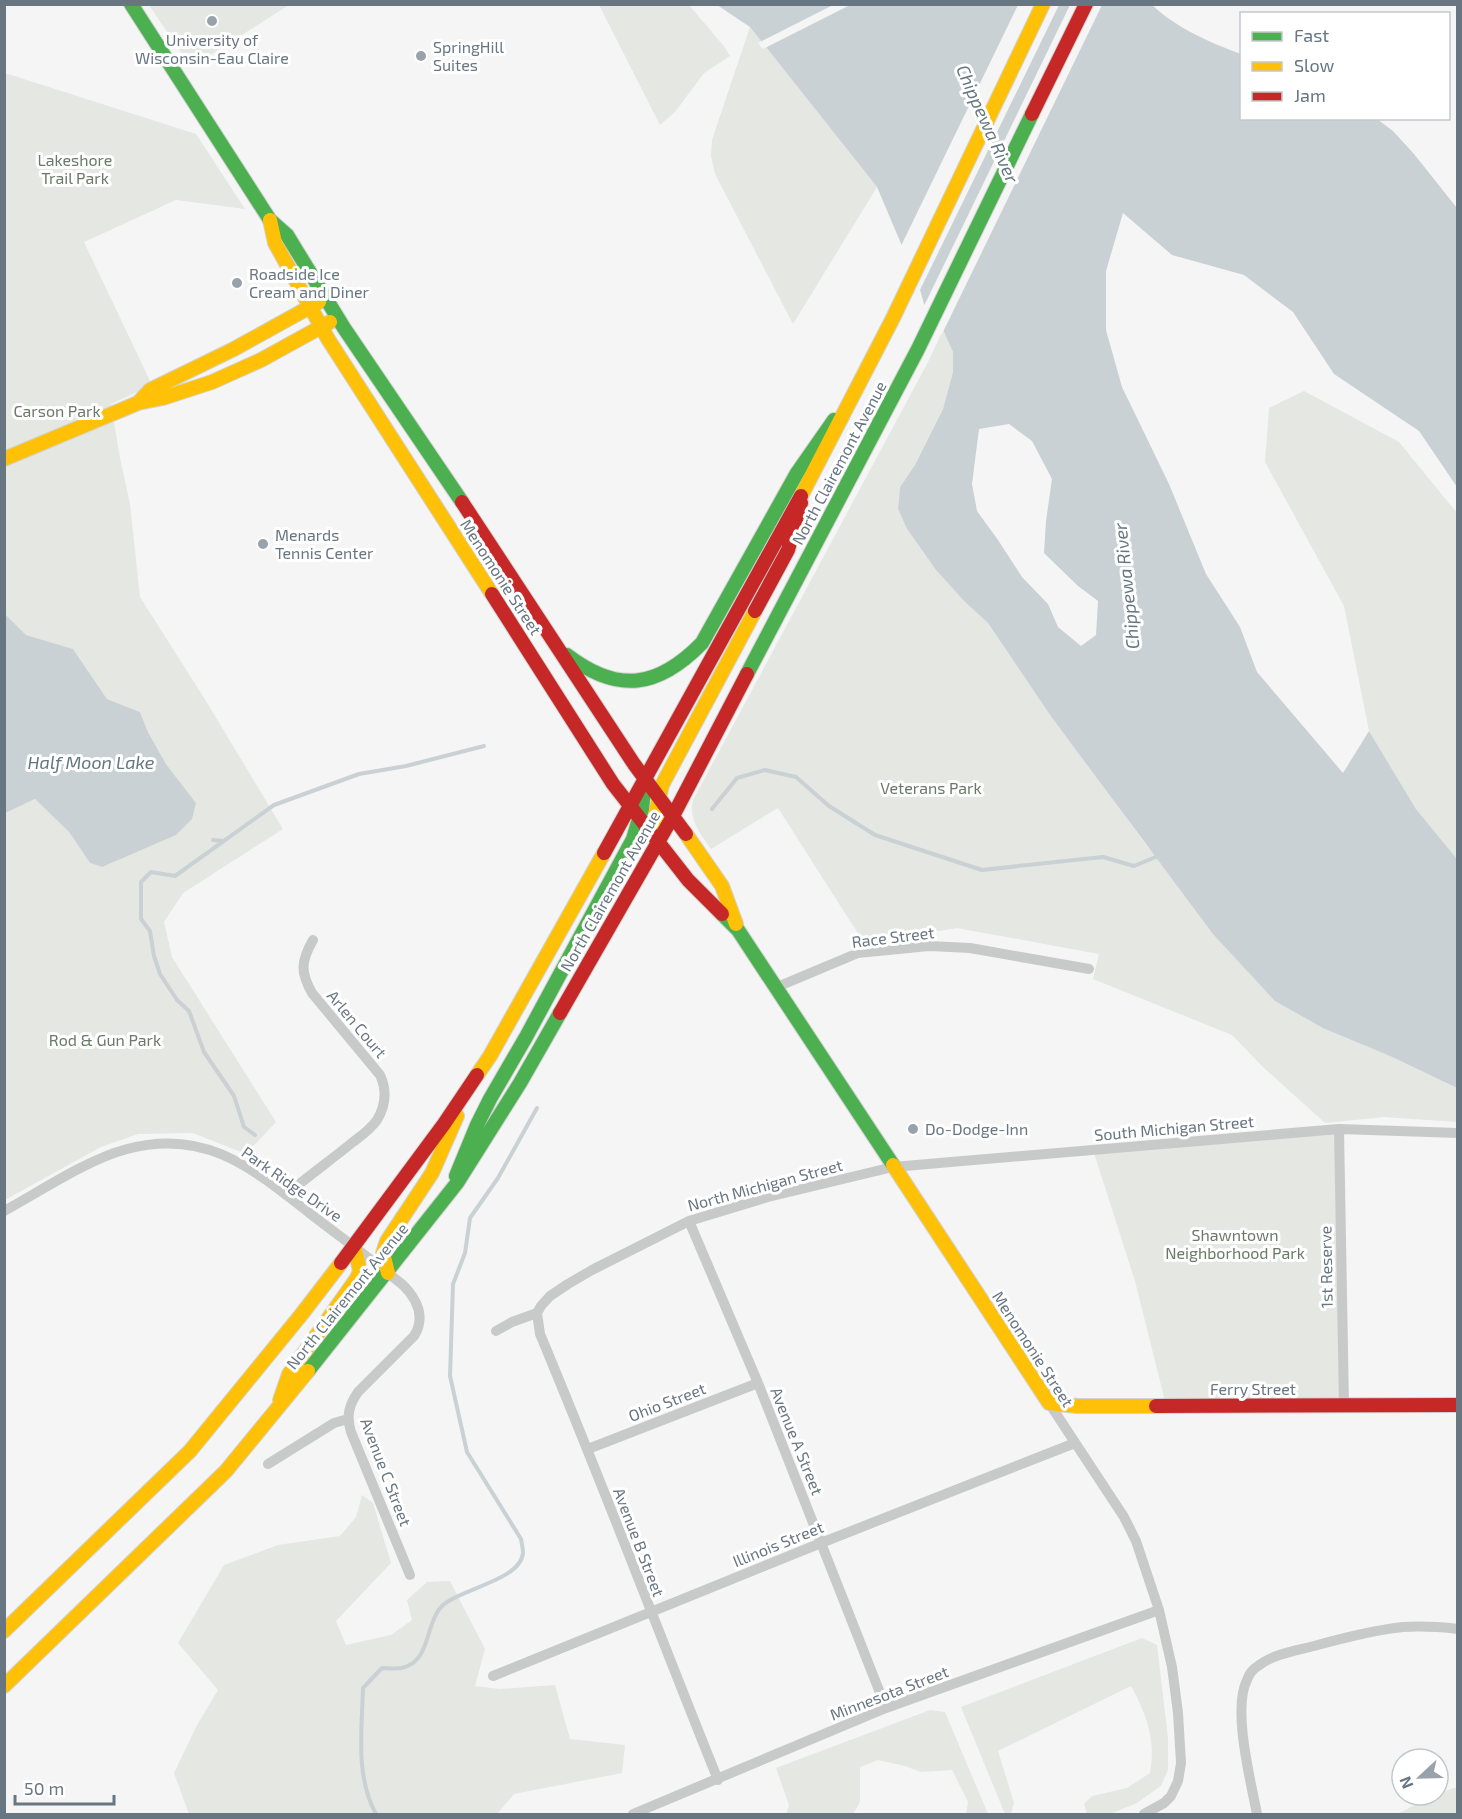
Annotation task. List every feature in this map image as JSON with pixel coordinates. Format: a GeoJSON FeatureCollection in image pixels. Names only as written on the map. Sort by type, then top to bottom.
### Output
{"type":"FeatureCollection","features":[{"type":"Feature","properties":{"kind":"main road","name":"Menomonie Street"},"geometry":{"type":"LineString","coordinates":[[131,4],[270,220],[287,235],[338,317],[475,520],[645,780],[722,886],[738,930]]}},
{"type":"Feature","properties":{"kind":"main road","name":"North Clairemont Avenue"},"geometry":{"type":"LineString","coordinates":[[4,1631],[190,1451],[354,1246],[444,1124],[490,1056],[806,486],[851,395],[893,318],[1043,4]]}},
{"type":"Feature","properties":{"kind":"main road","name":"North Clairemont Avenue"},"geometry":{"type":"LineString","coordinates":[[4,1686],[226,1471],[388,1273],[449,1193],[520,1083],[673,816],[918,349],[1086,4]]}},
{"type":"Feature","properties":{"kind":"main road","name":"Menomonie Street"},"geometry":{"type":"LineString","coordinates":[[270,220],[275,243],[322,327],[384,428],[613,784],[688,880],[738,930],[1049,1403]]}},
{"type":"Feature","properties":{"kind":"main road"},"geometry":{"type":"LineString","coordinates":[[138,403],[150,390],[234,349],[326,298]]}},
{"type":"Feature","properties":{"kind":"main road"},"geometry":{"type":"LineString","coordinates":[[4,459],[138,403],[200,386],[226,375],[338,317]]}},
{"type":"Feature","properties":{"kind":"main road"},"geometry":{"type":"LineString","coordinates":[[556,645],[572,660],[593,673],[608,679],[623,681],[654,678],[685,661],[702,643],[797,473],[851,395]]}},
{"type":"Feature","properties":{"kind":"main road"},"geometry":{"type":"LineString","coordinates":[[658,842],[655,813],[658,796],[788,550],[806,486]]}},
{"type":"Feature","properties":{"kind":"main road"},"geometry":{"type":"LineString","coordinates":[[449,1193],[477,1125],[633,839],[640,818],[645,780]]}},
{"type":"Feature","properties":{"kind":"main road"},"geometry":{"type":"LineString","coordinates":[[388,1273],[383,1253],[387,1241],[432,1173],[448,1141],[469,1087]]}},
{"type":"Feature","properties":{"kind":"main road"},"geometry":{"type":"LineString","coordinates":[[276,1410],[289,1374],[357,1278],[360,1271],[354,1246]]}},
{"type":"Feature","properties":{"kind":"main road","name":"Ferry Street"},"geometry":{"type":"LineString","coordinates":[[1049,1403],[1077,1406],[1458,1405]]}},
{"type":"Feature","properties":{"kind":"street","name":"Arlen Court"},"geometry":{"type":"LineString","coordinates":[[286,1195],[376,1122],[384,1104],[384,1083],[380,1075],[306,983],[303,966],[305,954],[312,940]]}},
{"type":"Feature","properties":{"kind":"street","name":"Race Street"},"geometry":{"type":"LineString","coordinates":[[777,987],[858,953],[929,946],[970,948],[1089,969]]}},
{"type":"Feature","properties":{"kind":"street","name":"South Michigan Street"},"geometry":{"type":"LineString","coordinates":[[893,1167],[1339,1129],[1458,1133]]}},
{"type":"Feature","properties":{"kind":"street","name":"1st Reserve"},"geometry":{"type":"LineString","coordinates":[[1339,1129],[1344,1405]]}},
{"type":"Feature","properties":{"kind":"street","name":"Park Ridge Drive"},"geometry":{"type":"LineString","coordinates":[[4,1211],[111,1154],[148,1144],[167,1142],[188,1144],[224,1155],[244,1165],[388,1273]]}},
{"type":"Feature","properties":{"kind":"street","name":"North Michigan Street"},"geometry":{"type":"LineString","coordinates":[[496,1331],[512,1322],[537,1313],[550,1296],[584,1274],[689,1221],[768,1197],[893,1167]]}},
{"type":"Feature","properties":{"kind":"street","name":"Avenue A Street"},"geometry":{"type":"LineString","coordinates":[[689,1221],[758,1383],[886,1708]]}},
{"type":"Feature","properties":{"kind":"street","name":"Avenue C Street"},"geometry":{"type":"LineString","coordinates":[[388,1273],[414,1297],[419,1311],[418,1329],[414,1336],[358,1392],[349,1409],[348,1419],[351,1432],[410,1575]]}},
{"type":"Feature","properties":{"kind":"street","name":"Avenue B Street"},"geometry":{"type":"LineString","coordinates":[[537,1313],[540,1334],[588,1449],[650,1612],[718,1780]]}},
{"type":"Feature","properties":{"kind":"street","name":"Ohio Street"},"geometry":{"type":"LineString","coordinates":[[588,1449],[758,1383]]}},
{"type":"Feature","properties":{"kind":"street","name":"Menomonie Street"},"geometry":{"type":"LineString","coordinates":[[1049,1403],[1124,1518],[1136,1541],[1159,1610],[1172,1666],[1181,1763],[1178,1781],[1171,1796],[1144,1815]]}},
{"type":"Feature","properties":{"kind":"street"},"geometry":{"type":"LineString","coordinates":[[268,1464],[334,1423],[348,1419]]}},
{"type":"Feature","properties":{"kind":"street","name":"Illinois Street"},"geometry":{"type":"LineString","coordinates":[[493,1676],[1075,1443]]}},
{"type":"Feature","properties":{"kind":"street","name":"Minnesota Street"},"geometry":{"type":"LineString","coordinates":[[633,1815],[886,1708],[1159,1610]]}},
{"type":"Feature","properties":{"kind":"street"},"geometry":{"type":"LineString","coordinates":[[1257,1815],[1242,1724],[1242,1696],[1245,1682],[1251,1672],[1268,1660],[1290,1652],[1353,1636],[1404,1627],[1458,1629]]}},
{"type":"Feature","properties":{"kind":"green space","name":"University of Wisconsin-Eau Claire"},"geometry":{"type":"Polygon","coordinates":[[[149,5],[289,5],[207,57],[198,59],[182,54],[149,5]]]}},
{"type":"Feature","properties":{"kind":"green space"},"geometry":{"type":"Polygon","coordinates":[[[599,5],[689,5],[730,56],[704,73],[675,112],[660,125],[599,5]]]}},
{"type":"Feature","properties":{"kind":"green space"},"geometry":{"type":"Polygon","coordinates":[[[750,27],[877,187],[793,324],[715,174],[711,156],[712,140],[750,27]]]}},
{"type":"Feature","properties":{"kind":"green space"},"geometry":{"type":"Polygon","coordinates":[[[5,73],[196,134],[245,209],[176,200],[84,242],[152,385],[111,404],[130,504],[140,597],[283,829],[183,893],[164,922],[172,957],[276,1122],[246,1154],[193,1133],[138,1134],[101,1147],[5,1200],[4,813],[35,799],[69,832],[90,863],[102,867],[124,857],[196,803],[166,764],[140,712],[107,699],[73,649],[26,635],[5,614],[5,73]]]}},
{"type":"Feature","properties":{"kind":"green space","name":"Veterans Park"},"geometry":{"type":"Polygon","coordinates":[[[943,330],[953,352],[953,372],[943,409],[915,465],[900,487],[898,509],[907,529],[936,570],[988,623],[1050,715],[1146,845],[1172,876],[1390,1056],[1457,1088],[1457,1122],[1384,1117],[1325,1123],[1263,1067],[1232,1035],[1093,979],[1099,954],[957,928],[864,943],[778,808],[711,849],[703,838],[692,814],[693,800],[943,330]]]}},
{"type":"Feature","properties":{"kind":"green space"},"geometry":{"type":"Polygon","coordinates":[[[1304,391],[1399,442],[1457,513],[1457,859],[1416,809],[1369,731],[1344,606],[1265,462],[1269,408],[1304,391]]]}},
{"type":"Feature","properties":{"kind":"green space","name":"Shawntown Neighborhood Park"},"geometry":{"type":"Polygon","coordinates":[[[1339,1129],[1344,1405],[1160,1406],[1164,1397],[1135,1281],[1093,1150],[1339,1129]]]}},
{"type":"Feature","properties":{"kind":"green space"},"geometry":{"type":"Polygon","coordinates":[[[362,1495],[373,1503],[391,1563],[336,1621],[346,1645],[391,1635],[412,1620],[407,1600],[427,1582],[450,1581],[485,1649],[475,1686],[500,1689],[555,1685],[570,1739],[625,1745],[622,1773],[514,1794],[497,1814],[189,1814],[174,1773],[197,1725],[218,1690],[178,1643],[224,1565],[278,1545],[340,1536],[356,1517],[362,1495]]]}},
{"type":"Feature","properties":{"kind":"green space"},"geometry":{"type":"Polygon","coordinates":[[[1142,1638],[1157,1645],[1168,1738],[1168,1770],[1161,1786],[1137,1803],[1110,1814],[1087,1814],[1084,1804],[1092,1796],[1127,1788],[1150,1773],[1152,1750],[1149,1728],[1142,1707],[1131,1686],[998,1751],[1014,1803],[1011,1814],[1005,1814],[961,1707],[1142,1638]]]}},
{"type":"Feature","properties":{"kind":"green space"},"geometry":{"type":"Polygon","coordinates":[[[930,1710],[945,1712],[988,1814],[966,1814],[968,1802],[952,1770],[921,1772],[878,1760],[860,1767],[860,1802],[853,1814],[786,1814],[789,1805],[776,1768],[930,1710]]]}},
{"type":"Feature","properties":{"kind":"green space"},"geometry":{"type":"Polygon","coordinates":[[[1457,1787],[1457,1814],[1397,1814],[1411,1807],[1450,1807],[1450,1789],[1457,1787]]]}},
{"type":"Feature","properties":{"kind":"water","name":"Chippewa River"},"geometry":{"type":"Polygon","coordinates":[[[717,5],[1152,5],[1172,21],[1194,34],[1240,54],[1240,120],[1378,120],[1393,131],[1414,154],[1457,208],[1457,487],[1419,431],[1334,374],[1293,312],[1244,275],[1172,255],[1123,213],[1106,271],[1106,330],[1122,387],[1169,484],[1206,574],[1240,627],[1257,672],[1343,773],[1369,731],[1416,809],[1457,859],[1457,1088],[1390,1056],[1323,1028],[1275,1001],[1213,934],[1050,715],[988,623],[936,570],[907,529],[898,509],[900,487],[915,465],[943,409],[953,372],[953,352],[943,330],[924,304],[919,286],[877,187],[750,27],[717,5]],[[1009,424],[979,429],[972,484],[977,511],[1022,577],[1048,604],[1058,627],[1081,646],[1096,635],[1098,601],[1078,586],[1044,553],[1052,479],[1032,441],[1009,424]]]}},
{"type":"Feature","properties":{"kind":"water","name":"Half Moon Lake"},"geometry":{"type":"Polygon","coordinates":[[[5,614],[26,635],[73,649],[107,699],[140,712],[166,764],[196,803],[192,819],[176,835],[102,867],[90,863],[69,832],[35,799],[5,813],[5,614]]]}},
{"type":"Feature","properties":{"kind":"pier"},"geometry":{"type":"Polygon","coordinates":[[[833,5],[850,5],[763,49],[758,43],[833,5]]]}},
{"type":"Feature","properties":{"kind":"pier"},"geometry":{"type":"Polygon","coordinates":[[[1018,5],[1059,5],[918,294],[900,248],[1018,5]]]}},
{"type":"Feature","properties":{"kind":"pier"},"geometry":{"type":"Polygon","coordinates":[[[1070,5],[1102,5],[942,334],[923,308],[1070,5]]]}},
{"type":"Feature","properties":{"kind":"waterway"},"geometry":{"type":"LineString","coordinates":[[255,1135],[244,1127],[234,1096],[204,1052],[189,1011],[177,1000],[160,974],[150,931],[141,919],[141,882],[151,872],[175,876],[274,805],[359,774],[406,766],[484,746]]}},
{"type":"Feature","properties":{"kind":"waterway"},"geometry":{"type":"LineString","coordinates":[[712,809],[737,778],[765,770],[796,777],[829,806],[875,835],[982,870],[1103,857],[1134,866],[1158,856]]}},
{"type":"Feature","properties":{"kind":"waterway"},"geometry":{"type":"LineString","coordinates":[[213,840],[223,841]]}},
{"type":"Feature","properties":{"kind":"waterway"},"geometry":{"type":"LineString","coordinates":[[376,1814],[369,1799],[362,1769],[363,1688],[382,1668],[401,1668],[411,1664],[423,1650],[433,1622],[443,1605],[512,1570],[520,1562],[523,1553],[521,1539],[467,1452],[450,1376],[453,1284],[465,1253],[470,1218],[498,1178],[537,1108]]}},
{"type":"Feature","properties":{"kind":"traffic: fast"},"geometry":{"type":"LineString","coordinates":[[131,4],[270,220],[287,235],[344,328],[462,502]]}},
{"type":"Feature","properties":{"kind":"traffic: fast"},"geometry":{"type":"LineString","coordinates":[[747,674],[918,349],[1032,114]]}},
{"type":"Feature","properties":{"kind":"traffic: fast"},"geometry":{"type":"LineString","coordinates":[[567,655],[603,676],[621,680],[653,677],[686,658],[702,643],[797,473],[834,420]]}},
{"type":"Feature","properties":{"kind":"traffic: fast"},"geometry":{"type":"LineString","coordinates":[[456,1176],[490,1099],[633,839],[642,809],[645,780]]}},
{"type":"Feature","properties":{"kind":"traffic: fast"},"geometry":{"type":"LineString","coordinates":[[722,914],[738,930],[893,1165]]}},
{"type":"Feature","properties":{"kind":"traffic: fast"},"geometry":{"type":"LineString","coordinates":[[308,1371],[457,1183],[520,1083],[560,1013]]}},
{"type":"Feature","properties":{"kind":"traffic: slow"},"geometry":{"type":"LineString","coordinates":[[801,496],[893,318],[1043,4]]}},
{"type":"Feature","properties":{"kind":"traffic: slow"},"geometry":{"type":"LineString","coordinates":[[270,220],[275,243],[328,339],[492,594]]}},
{"type":"Feature","properties":{"kind":"traffic: slow"},"geometry":{"type":"LineString","coordinates":[[138,403],[150,390],[234,349],[319,302]]}},
{"type":"Feature","properties":{"kind":"traffic: slow"},"geometry":{"type":"LineString","coordinates":[[4,459],[138,403],[163,398],[212,382],[261,360],[330,322]]}},
{"type":"Feature","properties":{"kind":"traffic: slow"},"geometry":{"type":"LineString","coordinates":[[658,840],[656,812],[662,785],[755,611]]}},
{"type":"Feature","properties":{"kind":"traffic: slow"},"geometry":{"type":"LineString","coordinates":[[686,834],[722,886],[736,924]]}},
{"type":"Feature","properties":{"kind":"traffic: slow"},"geometry":{"type":"LineString","coordinates":[[477,1075],[490,1056],[604,853]]}},
{"type":"Feature","properties":{"kind":"traffic: slow"},"geometry":{"type":"LineString","coordinates":[[388,1273],[383,1253],[387,1241],[432,1173],[457,1116]]}},
{"type":"Feature","properties":{"kind":"traffic: slow"},"geometry":{"type":"LineString","coordinates":[[893,1165],[1049,1403],[1077,1406],[1156,1406]]}},
{"type":"Feature","properties":{"kind":"traffic: slow"},"geometry":{"type":"LineString","coordinates":[[280,1400],[289,1374],[357,1278],[360,1271],[354,1246]]}},
{"type":"Feature","properties":{"kind":"traffic: slow"},"geometry":{"type":"LineString","coordinates":[[4,1631],[190,1451],[341,1263]]}},
{"type":"Feature","properties":{"kind":"traffic: slow"},"geometry":{"type":"LineString","coordinates":[[4,1686],[226,1471],[308,1371]]}},
{"type":"Feature","properties":{"kind":"traffic: jam"},"geometry":{"type":"LineString","coordinates":[[1032,114],[1086,4]]}},
{"type":"Feature","properties":{"kind":"traffic: jam"},"geometry":{"type":"LineString","coordinates":[[604,853],[801,496]]}},
{"type":"Feature","properties":{"kind":"traffic: jam"},"geometry":{"type":"LineString","coordinates":[[462,502],[634,764],[686,834]]}},
{"type":"Feature","properties":{"kind":"traffic: jam"},"geometry":{"type":"LineString","coordinates":[[755,611],[788,550],[801,503]]}},
{"type":"Feature","properties":{"kind":"traffic: jam"},"geometry":{"type":"LineString","coordinates":[[492,594],[613,784],[688,880],[722,914]]}},
{"type":"Feature","properties":{"kind":"traffic: jam"},"geometry":{"type":"LineString","coordinates":[[560,1013],[673,816],[747,674]]}},
{"type":"Feature","properties":{"kind":"traffic: jam"},"geometry":{"type":"LineString","coordinates":[[341,1263],[444,1124],[477,1075]]}},
{"type":"Feature","properties":{"kind":"traffic: jam"},"geometry":{"type":"LineString","coordinates":[[1156,1406],[1458,1405]]}},
{"type":"Feature","properties":{"kind":"place","name":"University of Wisconsin-Eau Claire"},"geometry":{"type":"Point","coordinates":[212,21]}},
{"type":"Feature","properties":{"kind":"place","name":"SpringHill Suites"},"geometry":{"type":"Point","coordinates":[421,56]}},
{"type":"Feature","properties":{"kind":"place","name":"Roadside Ice Cream and Diner"},"geometry":{"type":"Point","coordinates":[237,283]}},
{"type":"Feature","properties":{"kind":"place","name":"Menards Tennis Center"},"geometry":{"type":"Point","coordinates":[263,544]}},
{"type":"Feature","properties":{"kind":"place","name":"Do-Dodge-Inn"},"geometry":{"type":"Point","coordinates":[913,1129]}},
{"type":"Feature","properties":{"kind":"park label","name":"Lakeshore Trail Park"},"geometry":{"type":"Point","coordinates":[75,169]}},
{"type":"Feature","properties":{"kind":"park label","name":"Carson Park"},"geometry":{"type":"Point","coordinates":[57,411]}},
{"type":"Feature","properties":{"kind":"park label","name":"Rod & Gun Park"},"geometry":{"type":"Point","coordinates":[105,1040]}}]}
